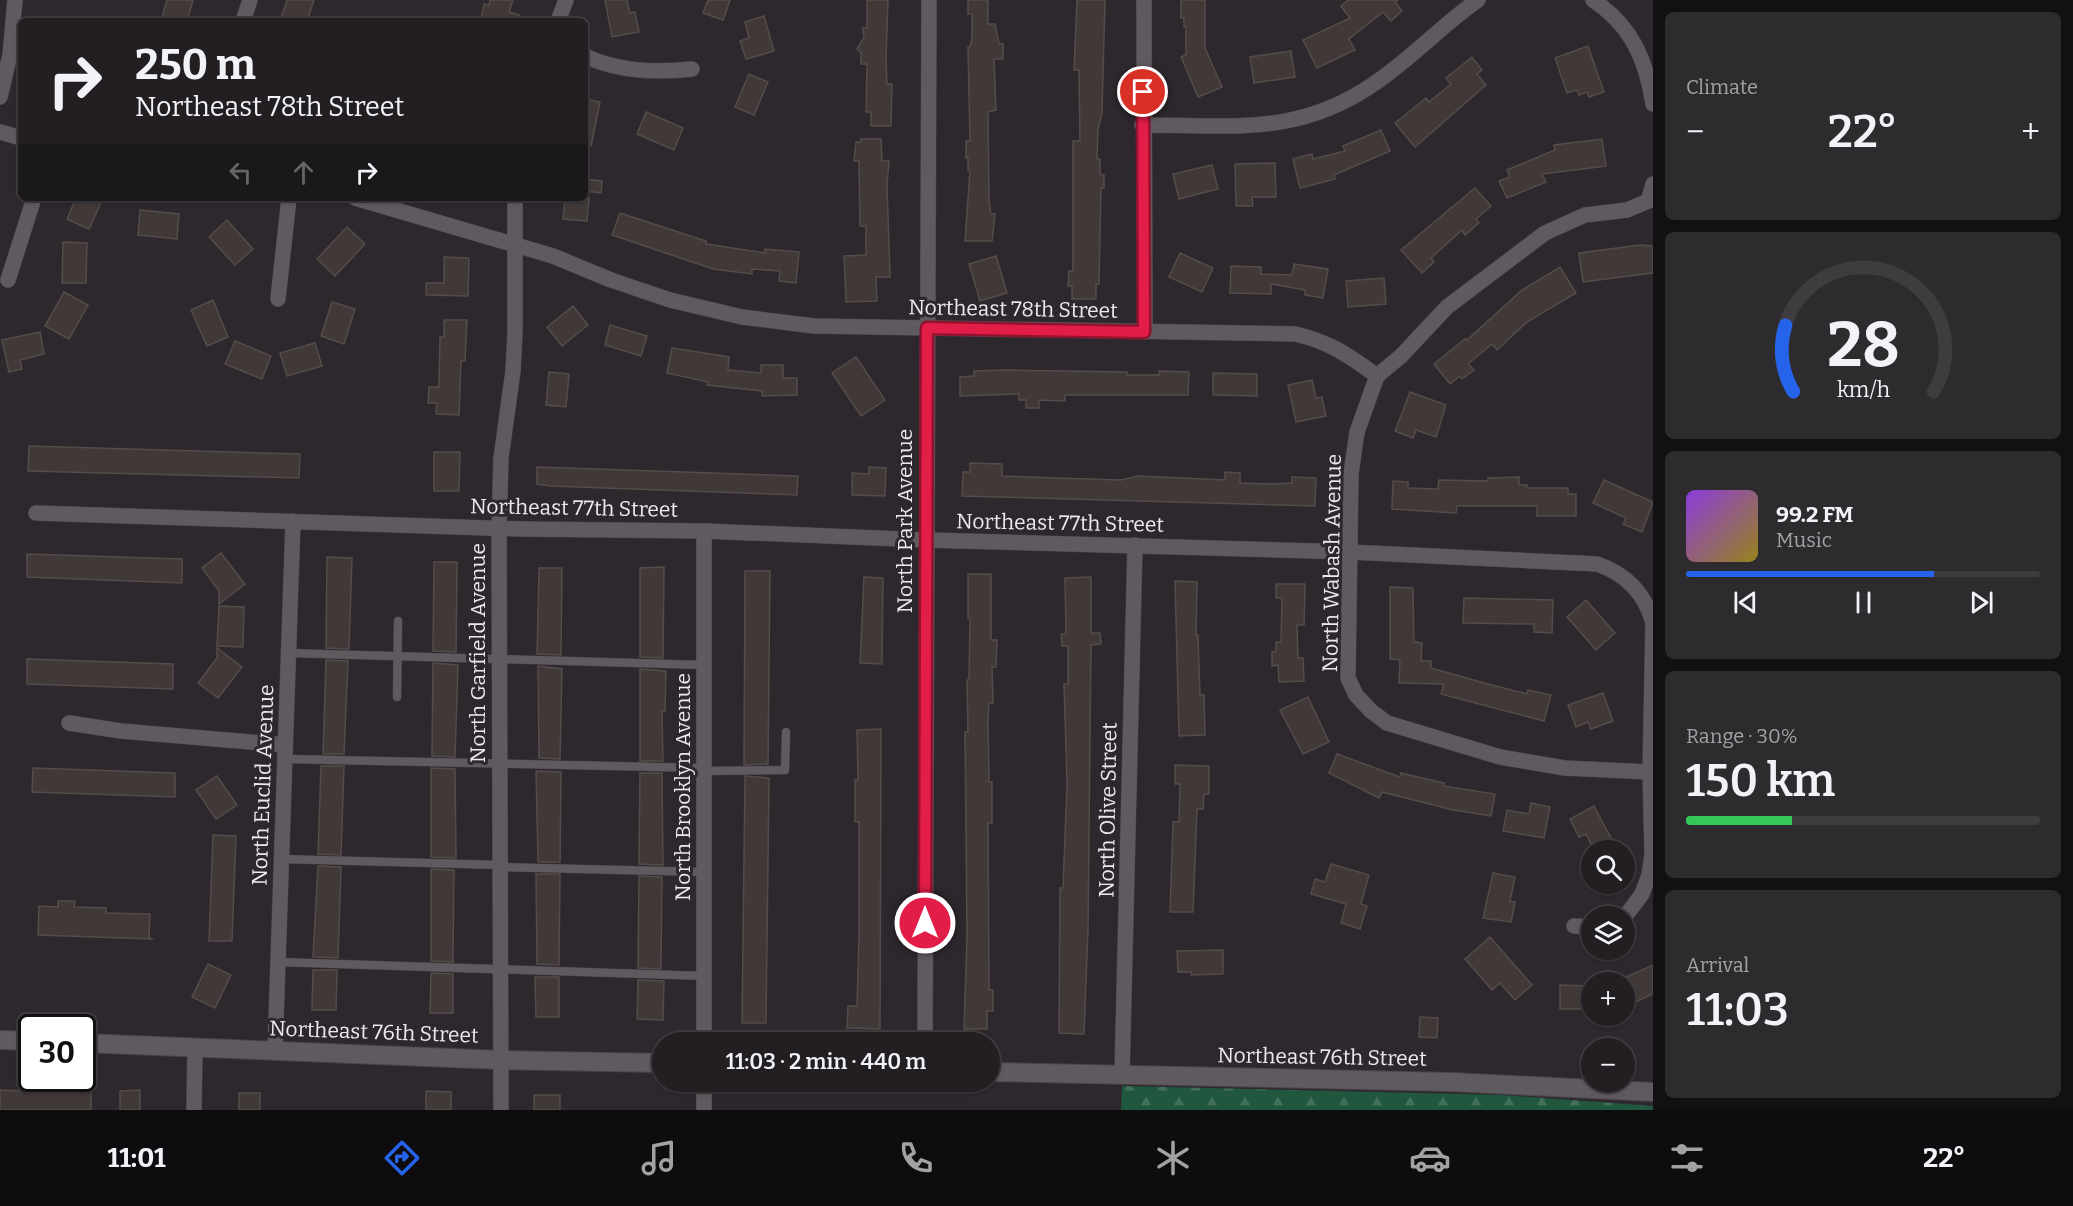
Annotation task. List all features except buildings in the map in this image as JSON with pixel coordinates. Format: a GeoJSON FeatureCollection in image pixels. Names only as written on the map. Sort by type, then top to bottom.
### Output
{"type":"FeatureCollection","features":[{"type":"Feature","properties":{"kind":"street"},"geometry":{"type":"LineString","coordinates":[[0,97],[10,55],[15,0]]}},
{"type":"Feature","properties":{"kind":"street"},"geometry":{"type":"LineString","coordinates":[[244,18],[250,0]]}},
{"type":"Feature","properties":{"kind":"street"},"geometry":{"type":"LineString","coordinates":[[559,18],[566,0]]}},
{"type":"Feature","properties":{"kind":"street","name":"North Park Avenue"},"geometry":{"type":"LineString","coordinates":[[925,1032],[928,0]]}},
{"type":"Feature","properties":{"kind":"street"},"geometry":{"type":"LineString","coordinates":[[1144,0],[1142,125],[1144,332]]}},
{"type":"Feature","properties":{"kind":"street"},"geometry":{"type":"LineString","coordinates":[[1142,125],[1261,126],[1317,114],[1374,85],[1478,0]]}},
{"type":"Feature","properties":{"kind":"street"},"geometry":{"type":"LineString","coordinates":[[1593,0],[1615,17],[1636,42],[1644,63],[1653,104]]}},
{"type":"Feature","properties":{"kind":"street"},"geometry":{"type":"LineString","coordinates":[[588,57],[617,67],[639,70],[692,69]]}},
{"type":"Feature","properties":{"kind":"street"},"geometry":{"type":"LineString","coordinates":[[0,132],[18,137]]}},
{"type":"Feature","properties":{"kind":"street"},"geometry":{"type":"LineString","coordinates":[[1377,376],[1401,356],[1447,307],[1545,233],[1585,215],[1627,210],[1652,194]]}},
{"type":"Feature","properties":{"kind":"street"},"geometry":{"type":"LineString","coordinates":[[8,280],[33,201]]}},
{"type":"Feature","properties":{"kind":"street"},"geometry":{"type":"LineString","coordinates":[[278,299],[289,201]]}},
{"type":"Feature","properties":{"kind":"street","name":"Northeast 78th Street"},"geometry":{"type":"LineString","coordinates":[[365,201],[514,244],[660,296],[742,317],[814,326],[1295,334],[1316,338],[1336,346],[1377,376]]}},
{"type":"Feature","properties":{"kind":"street","name":"North Garfield Avenue"},"geometry":{"type":"LineString","coordinates":[[501,1110],[499,529],[501,458],[513,371],[515,201]]}},
{"type":"Feature","properties":{"kind":"street","name":"North Wabash Avenue"},"geometry":{"type":"LineString","coordinates":[[1377,376],[1369,393],[1354,449],[1348,678],[1356,695],[1387,723],[1500,756],[1564,768],[1650,772]]}},
{"type":"Feature","properties":{"kind":"street","name":"Northeast 77th Street"},"geometry":{"type":"LineString","coordinates":[[36,513],[499,529],[704,531],[1350,552],[1587,563],[1607,568],[1621,575],[1640,594],[1653,622],[1650,772],[1652,855],[1649,875],[1632,906]]}},
{"type":"Feature","properties":{"kind":"street","name":"North Euclid Avenue"},"geometry":{"type":"LineString","coordinates":[[275,1050],[293,521]]}},
{"type":"Feature","properties":{"kind":"street","name":"North Brooklyn Avenue"},"geometry":{"type":"LineString","coordinates":[[704,531],[704,1032]]}},
{"type":"Feature","properties":{"kind":"street","name":"North Olive Street"},"geometry":{"type":"LineString","coordinates":[[1122,1075],[1135,545]]}},
{"type":"Feature","properties":{"kind":"street"},"geometry":{"type":"LineString","coordinates":[[69,723],[285,752]]}},
{"type":"Feature","properties":{"kind":"street"},"geometry":{"type":"LineString","coordinates":[[1574,926],[1581,926]]}},
{"type":"Feature","properties":{"kind":"street"},"geometry":{"type":"LineString","coordinates":[[0,1040],[18,1041]]}},
{"type":"Feature","properties":{"kind":"street","name":"Northeast 76th Street"},"geometry":{"type":"LineString","coordinates":[[96,1043],[501,1060],[652,1063]]}},
{"type":"Feature","properties":{"kind":"street"},"geometry":{"type":"LineString","coordinates":[[194,1110],[195,1047]]}},
{"type":"Feature","properties":{"kind":"street","name":"Northeast 76th Street"},"geometry":{"type":"LineString","coordinates":[[1000,1072],[1451,1082],[1653,1092]]}},
{"type":"Feature","properties":{"kind":"street"},"geometry":{"type":"LineString","coordinates":[[704,1092],[704,1110]]}},
{"type":"Feature","properties":{"kind":"lane"},"geometry":{"type":"LineString","coordinates":[[397,697],[398,621]]}},
{"type":"Feature","properties":{"kind":"lane"},"geometry":{"type":"LineString","coordinates":[[288,653],[498,661],[704,665]]}},
{"type":"Feature","properties":{"kind":"lane"},"geometry":{"type":"LineString","coordinates":[[285,752],[499,764],[785,770],[786,732]]}},
{"type":"Feature","properties":{"kind":"lane"},"geometry":{"type":"LineString","coordinates":[[282,860],[704,872]]}},
{"type":"Feature","properties":{"kind":"lane"},"geometry":{"type":"LineString","coordinates":[[278,962],[704,976]]}},
{"type":"Feature","properties":{"kind":"green space"},"geometry":{"type":"Polygon","coordinates":[[[1122,1086],[1503,1095],[1653,1106],[1653,1110],[1121,1110],[1122,1086]]]}},
{"type":"Feature","properties":{"kind":"route"},"geometry":{"type":"LineString","coordinates":[[925,923],[927,328],[1144,332],[1143,92]]}}]}
